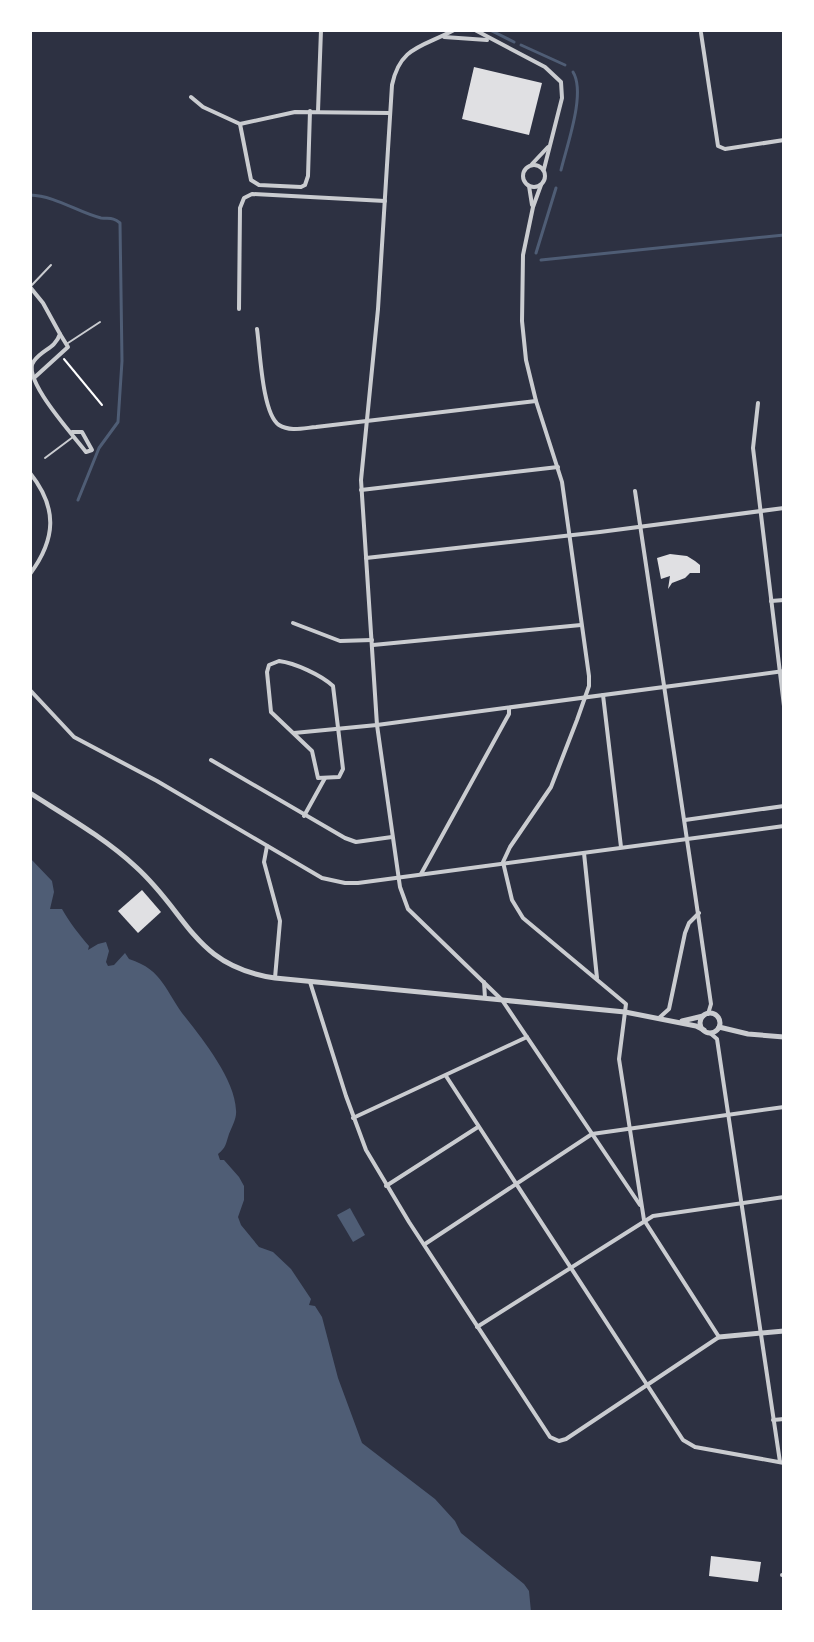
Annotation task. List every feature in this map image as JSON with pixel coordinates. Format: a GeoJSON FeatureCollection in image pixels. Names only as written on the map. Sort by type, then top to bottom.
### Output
{"type":"FeatureCollection","features":[{"type":"Feature","properties":{"kind":"street"},"geometry":{"type":"LineString","coordinates":[[318,111],[321,30]]}},
{"type":"Feature","properties":{"kind":"street"},"geometry":{"type":"LineString","coordinates":[[437,38],[444,30]]}},
{"type":"Feature","properties":{"kind":"street"},"geometry":{"type":"LineString","coordinates":[[454,30],[414,48],[400,61],[392,85],[361,472],[377,725],[398,877],[408,909],[502,1000],[641,1207]]}},
{"type":"Feature","properties":{"kind":"street"},"geometry":{"type":"LineString","coordinates":[[475,30],[545,67],[561,82],[562,98],[549,145],[545,178],[533,207],[523,255],[521,291],[526,360],[558,467],[589,676],[584,699],[551,787],[503,862],[512,900],[523,918],[626,1004],[619,1059],[644,1220],[719,1337]]}},
{"type":"Feature","properties":{"kind":"street"},"geometry":{"type":"LineString","coordinates":[[701,33],[718,146],[725,149],[784,140]]}},
{"type":"Feature","properties":{"kind":"street"},"geometry":{"type":"LineString","coordinates":[[437,38],[465,37],[492,41]]}},
{"type":"Feature","properties":{"kind":"street"},"geometry":{"type":"LineString","coordinates":[[191,97],[203,107],[240,124],[310,111],[390,113]]}},
{"type":"Feature","properties":{"kind":"street"},"geometry":{"type":"LineString","coordinates":[[240,124],[249,174],[254,184],[301,187],[308,176],[310,111]]}},
{"type":"Feature","properties":{"kind":"street"},"geometry":{"type":"LineString","coordinates":[[533,207],[524,169],[549,145]]}},
{"type":"Feature","properties":{"kind":"street"},"geometry":{"type":"LineString","coordinates":[[532,164],[544,169]]}},
{"type":"Feature","properties":{"kind":"street"},"geometry":{"type":"LineString","coordinates":[[528,185],[541,185]]}},
{"type":"Feature","properties":{"kind":"street"},"geometry":{"type":"LineString","coordinates":[[239,309],[240,208],[244,198],[252,194],[385,201]]}},
{"type":"Feature","properties":{"kind":"street"},"geometry":{"type":"LineString","coordinates":[[30,287],[68,347],[34,377]]}},
{"type":"Feature","properties":{"kind":"street"},"geometry":{"type":"LineString","coordinates":[[257,329],[269,409],[276,422],[292,429],[536,401]]}},
{"type":"Feature","properties":{"kind":"street"},"geometry":{"type":"LineString","coordinates":[[60,334],[55,345],[33,361],[31,368],[44,401],[86,452],[92,450],[82,432],[73,434]]}},
{"type":"Feature","properties":{"kind":"street"},"geometry":{"type":"LineString","coordinates":[[758,403],[753,448],[784,706]]}},
{"type":"Feature","properties":{"kind":"street"},"geometry":{"type":"LineString","coordinates":[[361,490],[558,467]]}},
{"type":"Feature","properties":{"kind":"street"},"geometry":{"type":"LineString","coordinates":[[30,473],[44,492],[51,521],[48,541],[30,574]]}},
{"type":"Feature","properties":{"kind":"street"},"geometry":{"type":"LineString","coordinates":[[446,1076],[683,1440],[689,1444],[782,1462],[773,1420],[717,1039],[701,1025],[711,1004],[635,491]]}},
{"type":"Feature","properties":{"kind":"street"},"geometry":{"type":"LineString","coordinates":[[366,558],[784,508]]}},
{"type":"Feature","properties":{"kind":"street"},"geometry":{"type":"LineString","coordinates":[[771,601],[784,600]]}},
{"type":"Feature","properties":{"kind":"street"},"geometry":{"type":"LineString","coordinates":[[293,623],[340,641],[372,643],[581,625]]}},
{"type":"Feature","properties":{"kind":"street"},"geometry":{"type":"LineString","coordinates":[[286,662],[330,683],[335,690],[340,727],[343,772],[339,777],[320,779],[315,775],[312,751],[271,712],[269,665],[286,662]]}},
{"type":"Feature","properties":{"kind":"street"},"geometry":{"type":"LineString","coordinates":[[294,733],[782,672]]}},
{"type":"Feature","properties":{"kind":"street"},"geometry":{"type":"LineString","coordinates":[[30,690],[74,737],[333,882],[358,883],[784,826]]}},
{"type":"Feature","properties":{"kind":"street"},"geometry":{"type":"LineString","coordinates":[[603,695],[621,847]]}},
{"type":"Feature","properties":{"kind":"street"},"geometry":{"type":"LineString","coordinates":[[421,874],[509,714],[509,708]]}},
{"type":"Feature","properties":{"kind":"street"},"geometry":{"type":"LineString","coordinates":[[211,760],[352,841],[392,837]]}},
{"type":"Feature","properties":{"kind":"street"},"geometry":{"type":"LineString","coordinates":[[304,816],[325,778]]}},
{"type":"Feature","properties":{"kind":"street"},"geometry":{"type":"LineString","coordinates":[[30,793],[121,853],[152,882],[201,943],[224,963],[246,973],[310,982],[625,1012],[707,1031],[719,1027],[748,1034],[784,1037]]}},
{"type":"Feature","properties":{"kind":"street"},"geometry":{"type":"LineString","coordinates":[[685,820],[784,806]]}},
{"type":"Feature","properties":{"kind":"street"},"geometry":{"type":"LineString","coordinates":[[267,846],[264,862],[280,921],[275,978]]}},
{"type":"Feature","properties":{"kind":"street"},"geometry":{"type":"LineString","coordinates":[[584,852],[597,978]]}},
{"type":"Feature","properties":{"kind":"street"},"geometry":{"type":"LineString","coordinates":[[659,1018],[669,1009],[685,933],[689,923],[699,913]]}},
{"type":"Feature","properties":{"kind":"street"},"geometry":{"type":"LineString","coordinates":[[483,980],[485,998]]}},
{"type":"Feature","properties":{"kind":"street"},"geometry":{"type":"LineString","coordinates":[[310,982],[363,1144],[386,1186],[548,1435],[555,1440],[566,1439],[719,1337],[784,1331]]}},
{"type":"Feature","properties":{"kind":"street"},"geometry":{"type":"LineString","coordinates":[[673,1021],[718,1016],[719,1027]]}},
{"type":"Feature","properties":{"kind":"street"},"geometry":{"type":"LineString","coordinates":[[353,1118],[527,1037]]}},
{"type":"Feature","properties":{"kind":"street"},"geometry":{"type":"LineString","coordinates":[[424,1244],[592,1134],[784,1107]]}},
{"type":"Feature","properties":{"kind":"street"},"geometry":{"type":"LineString","coordinates":[[386,1186],[479,1126]]}},
{"type":"Feature","properties":{"kind":"street"},"geometry":{"type":"LineString","coordinates":[[477,1327],[653,1216],[784,1197]]}},
{"type":"Feature","properties":{"kind":"street"},"geometry":{"type":"LineString","coordinates":[[773,1420],[784,1419]]}},
{"type":"Feature","properties":{"kind":"lane"},"geometry":{"type":"LineString","coordinates":[[30,287],[51,265]]}},
{"type":"Feature","properties":{"kind":"lane"},"geometry":{"type":"LineString","coordinates":[[67,343],[100,322]]}},
{"type":"Feature","properties":{"kind":"lane"},"geometry":{"type":"LineString","coordinates":[[45,458],[73,434]]}},
{"type":"Feature","properties":{"kind":"path"},"geometry":{"type":"LineString","coordinates":[[63,358],[102,405]]}},
{"type":"Feature","properties":{"kind":"water"},"geometry":{"type":"Polygon","coordinates":[[[30,858],[52,881],[54,892],[50,909],[62,909],[89,946],[88,950],[106,942],[108,966],[114,965],[125,953],[129,959],[150,969],[163,983],[224,1074],[234,1098],[236,1113],[223,1150],[218,1154],[244,1186],[244,1200],[238,1217],[259,1247],[273,1252],[291,1269],[311,1299],[309,1305],[315,1306],[322,1317],[338,1378],[362,1443],[435,1499],[455,1521],[461,1533],[524,1584],[529,1591],[531,1612],[30,1612],[30,858]]]}},
{"type":"Feature","properties":{"kind":"water"},"geometry":{"type":"Polygon","coordinates":[[[350,1208],[365,1235],[353,1242],[337,1215],[350,1208]]]}},
{"type":"Feature","properties":{"kind":"building"},"geometry":{"type":"Polygon","coordinates":[[[474,67],[542,83],[529,135],[462,119],[474,67]]]}},
{"type":"Feature","properties":{"kind":"building"},"geometry":{"type":"Polygon","coordinates":[[[670,554],[687,556],[695,561],[700,565],[700,573],[690,573],[672,583],[668,589],[670,576],[661,579],[657,558],[670,554]]]}},
{"type":"Feature","properties":{"kind":"building"},"geometry":{"type":"Polygon","coordinates":[[[142,890],[161,912],[138,933],[118,911],[142,890]]]}},
{"type":"Feature","properties":{"kind":"building"},"geometry":{"type":"Polygon","coordinates":[[[711,1556],[761,1562],[758,1582],[709,1576],[711,1556]]]}},
{"type":"Feature","properties":{"kind":"waterway"},"geometry":{"type":"LineString","coordinates":[[490,30],[514,42]]}},
{"type":"Feature","properties":{"kind":"waterway"},"geometry":{"type":"LineString","coordinates":[[521,45],[565,65]]}},
{"type":"Feature","properties":{"kind":"waterway"},"geometry":{"type":"LineString","coordinates":[[561,170],[576,106],[573,72]]}},
{"type":"Feature","properties":{"kind":"waterway"},"geometry":{"type":"LineString","coordinates":[[536,253],[556,188]]}},
{"type":"Feature","properties":{"kind":"waterway"},"geometry":{"type":"LineString","coordinates":[[30,195],[49,198],[120,223],[122,361],[118,422],[99,448],[78,500]]}},
{"type":"Feature","properties":{"kind":"waterway"},"geometry":{"type":"LineString","coordinates":[[541,260],[784,235]]}}]}
